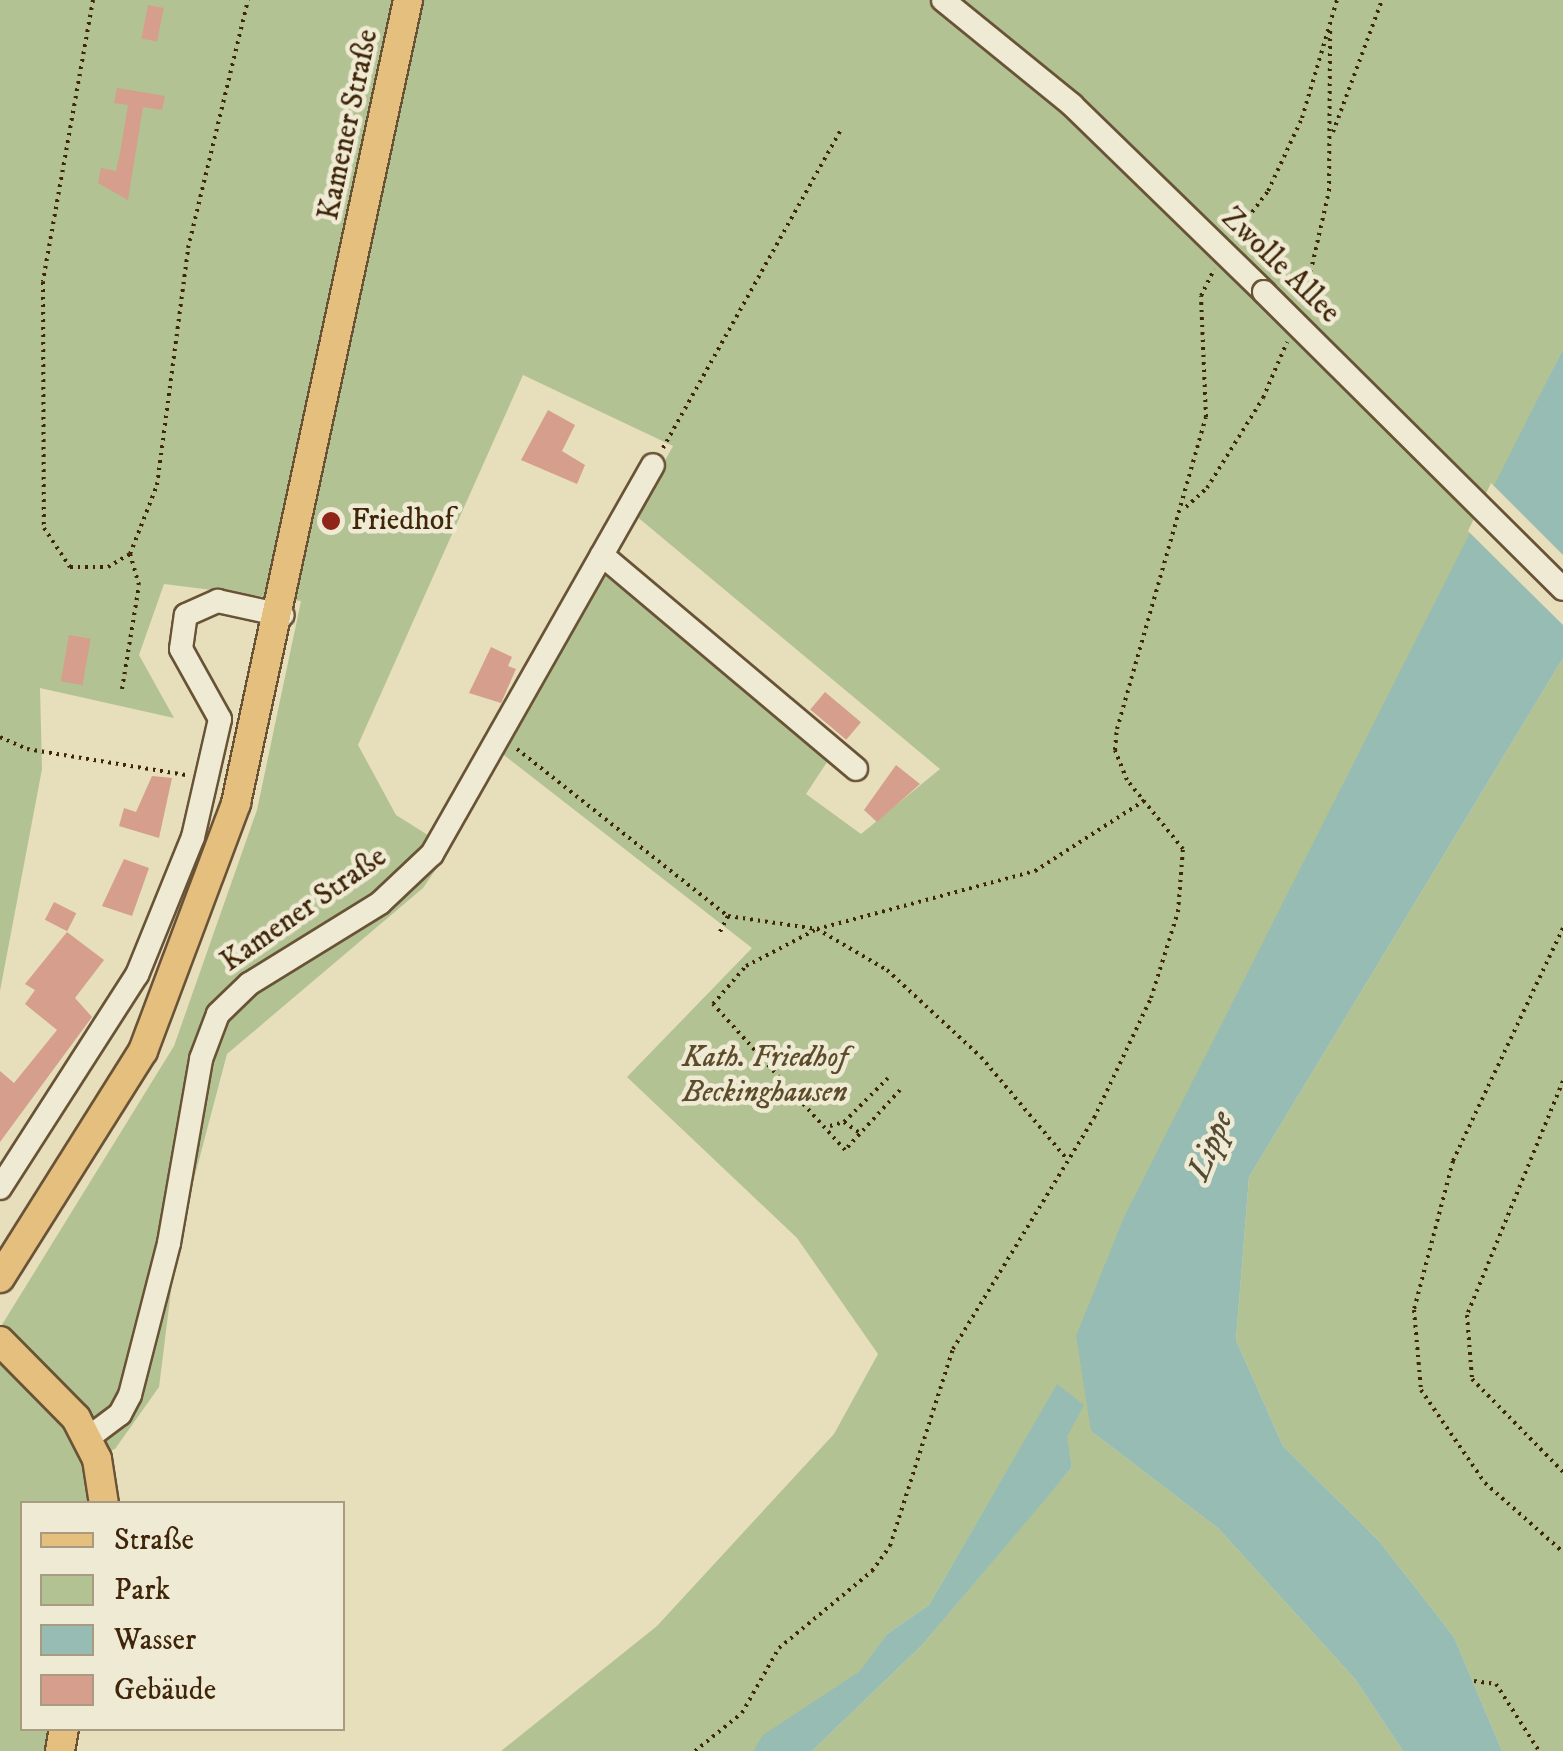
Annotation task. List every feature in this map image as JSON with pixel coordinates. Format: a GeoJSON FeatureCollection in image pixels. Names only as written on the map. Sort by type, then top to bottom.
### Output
{"type":"FeatureCollection","features":[{"type":"Feature","properties":{"kind":"main road","name":"Kamener Straße"},"geometry":{"type":"LineString","coordinates":[[0,1278],[115,1104],[178,968],[236,803],[282,615],[408,0]]}},
{"type":"Feature","properties":{"kind":"main road"},"geometry":{"type":"LineString","coordinates":[[0,1341],[59,1395],[88,1438],[103,1501]]}},
{"type":"Feature","properties":{"kind":"street","name":"Zwolle Allee"},"geometry":{"type":"LineString","coordinates":[[943,0],[1072,105],[1563,589]]}},
{"type":"Feature","properties":{"kind":"street","name":"Kamener Straße"},"geometry":{"type":"LineString","coordinates":[[88,1438],[120,1414],[130,1395],[169,1243],[201,1059],[218,1014],[249,984],[408,880],[460,814],[653,466]]}},
{"type":"Feature","properties":{"kind":"street"},"geometry":{"type":"LineString","coordinates":[[602,555],[856,769]]}},
{"type":"Feature","properties":{"kind":"street"},"geometry":{"type":"LineString","coordinates":[[0,1188],[138,975],[210,778],[220,719],[181,649],[186,615],[218,601],[282,615]]}},
{"type":"Feature","properties":{"kind":"path"},"geometry":{"type":"LineString","coordinates":[[93,0],[43,282],[44,528],[70,567],[108,567],[130,554]]}},
{"type":"Feature","properties":{"kind":"path"},"geometry":{"type":"LineString","coordinates":[[122,689],[139,585],[130,554],[156,485],[188,248],[248,0]]}},
{"type":"Feature","properties":{"kind":"path"},"geometry":{"type":"LineString","coordinates":[[695,1751],[742,1714],[779,1648],[872,1572],[890,1546],[953,1348],[1132,1047],[1178,912],[1183,849],[1145,800],[1115,750],[1116,729],[1185,508],[1206,417],[1201,296],[1222,252],[1268,190],[1338,0]]}},
{"type":"Feature","properties":{"kind":"path"},"geometry":{"type":"LineString","coordinates":[[1331,136],[1382,0]]}},
{"type":"Feature","properties":{"kind":"path"},"geometry":{"type":"LineString","coordinates":[[1301,308],[1315,274],[1331,136],[1330,24]]}},
{"type":"Feature","properties":{"kind":"path"},"geometry":{"type":"LineString","coordinates":[[653,466],[840,131]]}},
{"type":"Feature","properties":{"kind":"path"},"geometry":{"type":"LineString","coordinates":[[1185,508],[1207,488],[1263,398],[1295,325]]}},
{"type":"Feature","properties":{"kind":"path"},"geometry":{"type":"LineString","coordinates":[[0,737],[27,750],[210,778]]}},
{"type":"Feature","properties":{"kind":"path"},"geometry":{"type":"LineString","coordinates":[[501,738],[728,916],[818,929],[887,970],[932,1009],[1067,1158]]}},
{"type":"Feature","properties":{"kind":"path"},"geometry":{"type":"LineString","coordinates":[[900,1090],[845,1150],[831,1140],[830,1126],[713,1004],[746,966],[818,929],[1035,871],[1145,800]]}},
{"type":"Feature","properties":{"kind":"path"},"geometry":{"type":"LineString","coordinates":[[718,936],[728,916]]}},
{"type":"Feature","properties":{"kind":"path"},"geometry":{"type":"LineString","coordinates":[[1563,928],[1452,1162],[1414,1310],[1420,1390],[1485,1483],[1563,1552]]}},
{"type":"Feature","properties":{"kind":"path"},"geometry":{"type":"LineString","coordinates":[[830,1126],[844,1122],[888,1078]]}},
{"type":"Feature","properties":{"kind":"path"},"geometry":{"type":"LineString","coordinates":[[1563,1081],[1467,1315],[1472,1380],[1563,1472]]}},
{"type":"Feature","properties":{"kind":"path"},"geometry":{"type":"LineString","coordinates":[[844,1122],[860,1134]]}},
{"type":"Feature","properties":{"kind":"path"},"geometry":{"type":"LineString","coordinates":[[1474,1681],[1496,1684],[1538,1751]]}},
{"type":"Feature","properties":{"kind":"green space","name":"Kath. Friedhof Beckinghausen"},"geometry":{"type":"Polygon","coordinates":[[[0,0],[1563,0],[1563,349],[1235,1009],[1091,1431],[1219,1529],[1355,1679],[1403,1751],[812,1751],[923,1644],[1072,1467],[1057,1385],[929,1605],[887,1634],[861,1671],[764,1735],[753,1751],[501,1751],[657,1626],[834,1434],[878,1354],[797,1238],[627,1077],[752,948],[500,752],[601,572],[829,759],[806,794],[861,834],[940,769],[635,515],[673,446],[523,375],[358,745],[396,815],[450,849],[423,888],[227,1054],[177,1243],[159,1387],[115,1449],[96,1456],[104,1501],[20,1501],[20,1731],[66,1731],[61,1751],[0,1751],[0,1328],[174,1046],[257,810],[301,601],[164,584],[139,655],[174,718],[40,688],[42,769],[0,991],[0,0]]]}},
{"type":"Feature","properties":{"kind":"green space"},"geometry":{"type":"Polygon","coordinates":[[[1563,658],[1563,1751],[1502,1751],[1454,1637],[1379,1541],[1283,1446],[1236,1340],[1249,1177],[1563,658]]]}},
{"type":"Feature","properties":{"kind":"water","name":"Lippe"},"geometry":{"type":"Polygon","coordinates":[[[1563,349],[1563,658],[1249,1177],[1236,1340],[1283,1446],[1379,1541],[1454,1637],[1502,1751],[1403,1751],[1355,1679],[1219,1529],[1091,1431],[1076,1336],[1124,1217],[1563,349]]]}},
{"type":"Feature","properties":{"kind":"water"},"geometry":{"type":"Polygon","coordinates":[[[1057,1384],[1084,1405],[1067,1437],[1072,1467],[1044,1501],[923,1644],[812,1751],[753,1751],[763,1735],[860,1671],[887,1634],[929,1605],[1057,1384]]]}},
{"type":"Feature","properties":{"kind":"pier"},"geometry":{"type":"Polygon","coordinates":[[[1491,483],[1563,555],[1563,625],[1468,531],[1491,483]]]}},
{"type":"Feature","properties":{"kind":"building"},"geometry":{"type":"Polygon","coordinates":[[[148,5],[164,8],[157,41],[142,38],[148,5]]]}},
{"type":"Feature","properties":{"kind":"building"},"geometry":{"type":"Polygon","coordinates":[[[117,88],[165,96],[162,110],[143,107],[128,200],[98,183],[101,168],[116,171],[120,153],[128,105],[114,103],[117,88]]]}},
{"type":"Feature","properties":{"kind":"building"},"geometry":{"type":"Polygon","coordinates":[[[548,410],[575,425],[562,451],[585,465],[577,484],[521,460],[548,410]]]}},
{"type":"Feature","properties":{"kind":"building"},"geometry":{"type":"Polygon","coordinates":[[[69,635],[91,639],[83,685],[61,681],[69,635]]]}},
{"type":"Feature","properties":{"kind":"building"},"geometry":{"type":"Polygon","coordinates":[[[491,647],[512,657],[508,666],[516,669],[501,703],[469,693],[491,647]]]}},
{"type":"Feature","properties":{"kind":"building"},"geometry":{"type":"Polygon","coordinates":[[[825,692],[861,722],[846,740],[810,710],[825,692]]]}},
{"type":"Feature","properties":{"kind":"building"},"geometry":{"type":"Polygon","coordinates":[[[896,765],[920,784],[877,822],[864,810],[896,765]]]}},
{"type":"Feature","properties":{"kind":"building"},"geometry":{"type":"Polygon","coordinates":[[[152,776],[172,778],[159,838],[119,826],[124,808],[136,812],[152,776]]]}},
{"type":"Feature","properties":{"kind":"building"},"geometry":{"type":"Polygon","coordinates":[[[124,859],[149,868],[132,916],[102,906],[124,859]]]}},
{"type":"Feature","properties":{"kind":"building"},"geometry":{"type":"Polygon","coordinates":[[[54,902],[76,913],[67,931],[45,920],[54,902]]]}},
{"type":"Feature","properties":{"kind":"building"},"geometry":{"type":"Polygon","coordinates":[[[67,932],[104,960],[75,998],[92,1017],[0,1142],[0,1071],[14,1083],[57,1030],[25,1004],[35,990],[25,984],[67,932]]]}},
{"type":"Feature","properties":{"kind":"place","name":"Friedhof"},"geometry":{"type":"Point","coordinates":[331,521]}}]}
